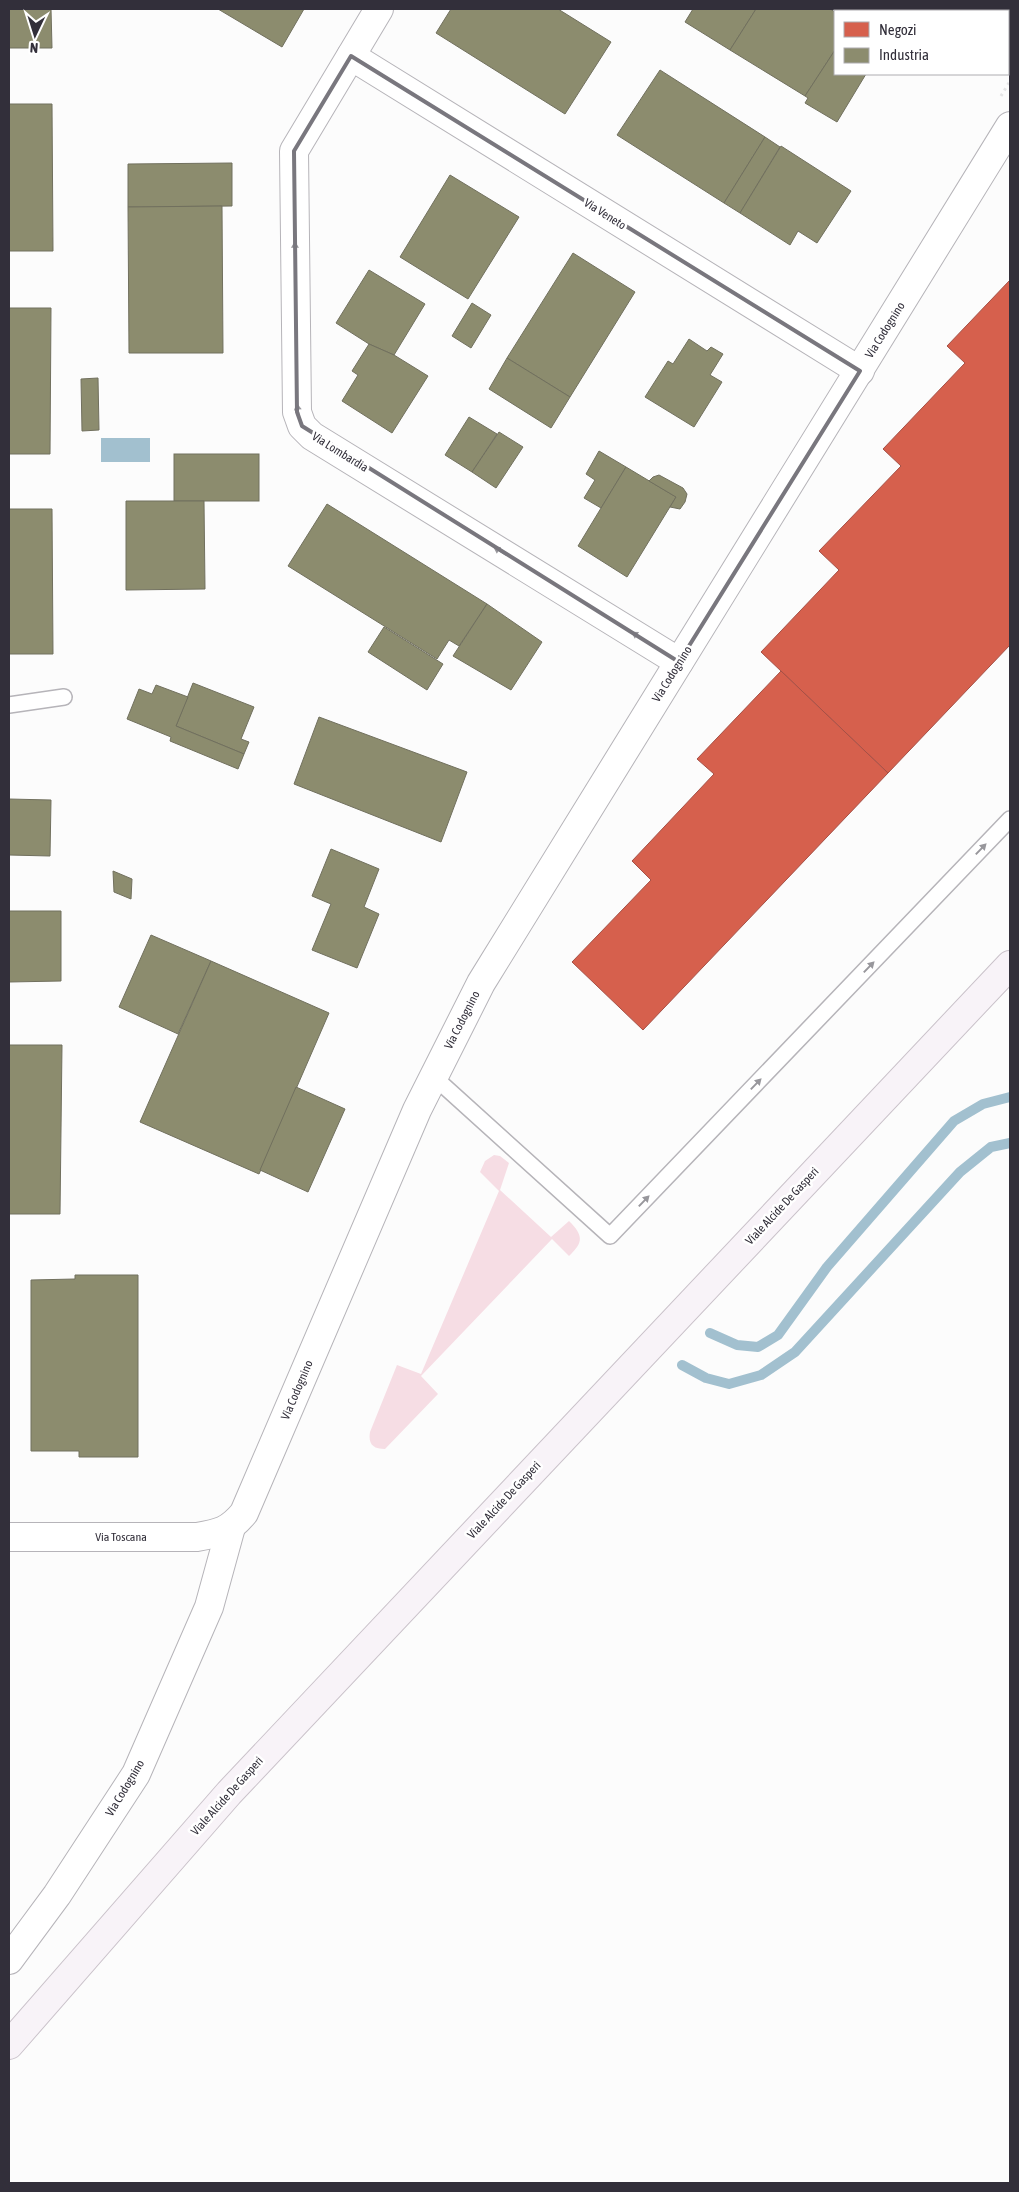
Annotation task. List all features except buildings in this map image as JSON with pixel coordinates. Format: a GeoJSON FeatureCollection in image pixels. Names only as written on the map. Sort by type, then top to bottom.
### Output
{"type":"FeatureCollection","features":[{"type":"Feature","properties":{"kind":"main road","name":"Viale Alcide De Gasperi"},"geometry":{"type":"LineString","coordinates":[[9,2045],[229,1793],[1010,965]]}},
{"type":"Feature","properties":{"kind":"street","name":"Via Lombardia"},"geometry":{"type":"LineString","coordinates":[[379,9],[294,151],[297,412],[302,426],[312,436],[680,662]]}},
{"type":"Feature","properties":{"kind":"street","name":"Via Veneto"},"geometry":{"type":"LineString","coordinates":[[351,56],[860,371]]}},
{"type":"Feature","properties":{"kind":"street","name":"Via Codognino"},"geometry":{"type":"LineString","coordinates":[[9,1960],[57,1895],[136,1774],[209,1607],[231,1527],[244,1512],[250,1499],[433,1076],[481,984],[1010,126]]}},
{"type":"Feature","properties":{"kind":"street","name":"Via Toscana"},"geometry":{"type":"LineString","coordinates":[[9,1537],[197,1537],[216,1534],[231,1527]]}},
{"type":"Feature","properties":{"kind":"lane"},"geometry":{"type":"LineString","coordinates":[[9,705],[64,697]]}},
{"type":"Feature","properties":{"kind":"lane"},"geometry":{"type":"LineString","coordinates":[[433,1076],[610,1236],[1010,819]]}},
{"type":"Feature","properties":{"kind":"highlighted area"},"geometry":{"type":"Polygon","coordinates":[[[351,56],[860,371],[679,662],[302,426],[297,412],[294,151],[351,56]]]}},
{"type":"Feature","properties":{"kind":"shaded area"},"geometry":{"type":"Polygon","coordinates":[[[494,1155],[500,1156],[509,1163],[500,1190],[551,1237],[569,1221],[577,1230],[580,1238],[577,1247],[569,1256],[552,1239],[421,1376],[438,1394],[385,1449],[374,1447],[370,1440],[370,1432],[397,1365],[421,1374],[499,1191],[480,1172],[485,1161],[494,1155]]]}},
{"type":"Feature","properties":{"kind":"water"},"geometry":{"type":"Polygon","coordinates":[[[101,438],[150,438],[150,462],[101,462],[101,438]]]}},
{"type":"Feature","properties":{"kind":"waterway"},"geometry":{"type":"LineString","coordinates":[[710,1333],[737,1345],[758,1347],[778,1335],[827,1267],[954,1121],[983,1104],[1010,1097]]}},
{"type":"Feature","properties":{"kind":"waterway"},"geometry":{"type":"LineString","coordinates":[[682,1365],[706,1378],[729,1384],[761,1375],[795,1352],[960,1172],[991,1147],[1010,1143]]}}]}
